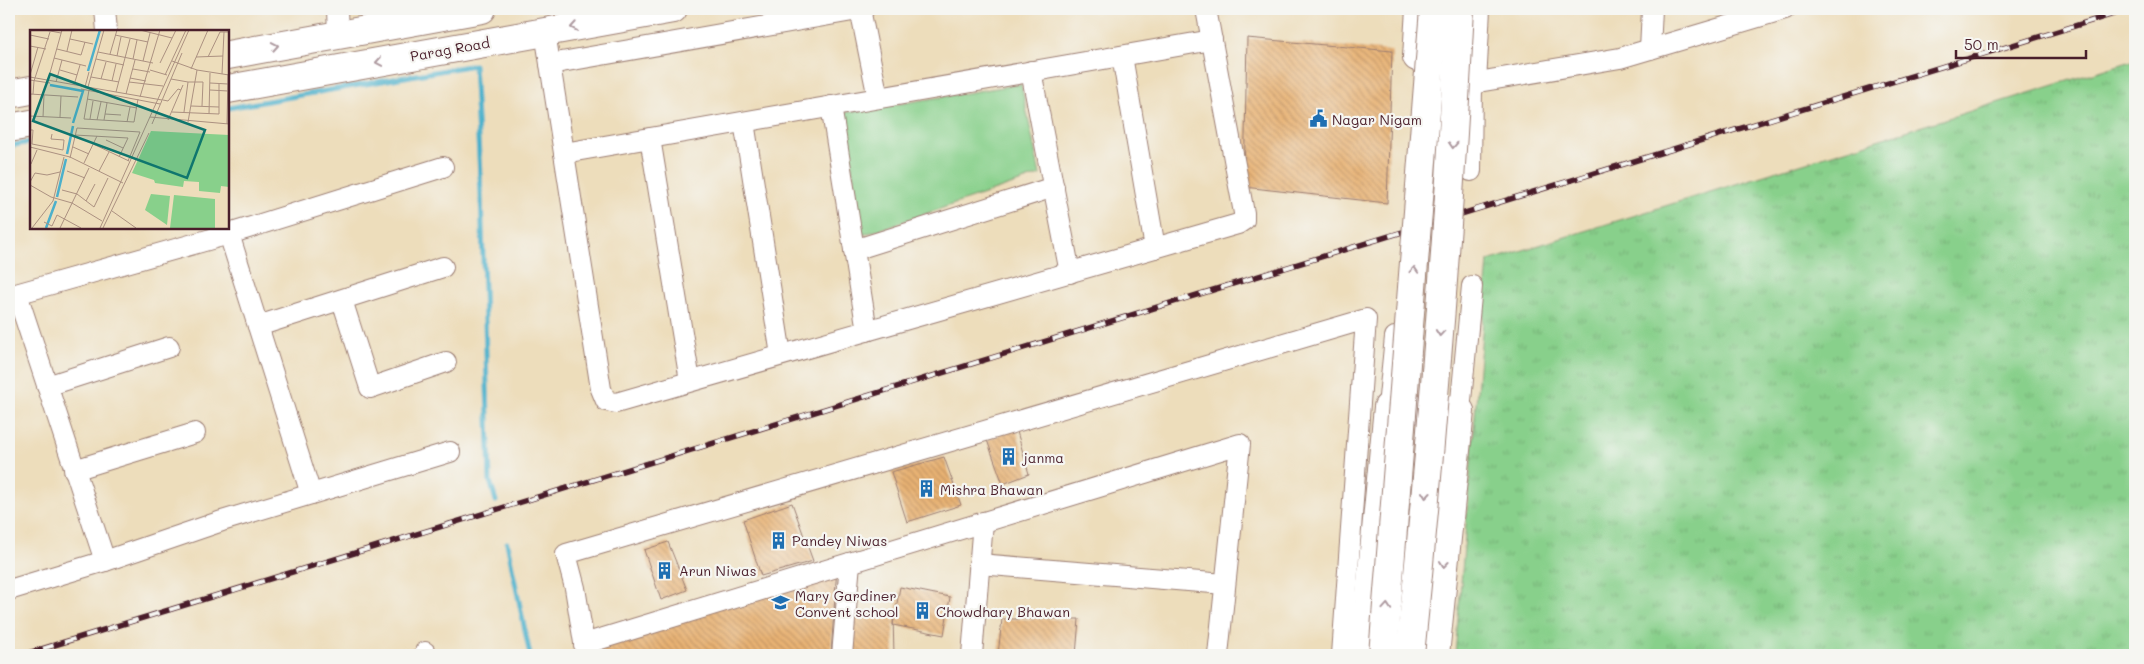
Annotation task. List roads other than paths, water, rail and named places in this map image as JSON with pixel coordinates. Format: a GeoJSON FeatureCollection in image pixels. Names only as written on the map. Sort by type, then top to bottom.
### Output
{"type":"FeatureCollection","features":[{"type":"Feature","properties":{"kind":"street"},"geometry":{"type":"LineString","coordinates":[[105,9],[107,30]]}},
{"type":"Feature","properties":{"kind":"street"},"geometry":{"type":"LineString","coordinates":[[672,21],[862,9],[878,98]]}},
{"type":"Feature","properties":{"kind":"street"},"geometry":{"type":"LineString","coordinates":[[547,47],[601,389],[606,400],[616,403],[1238,224],[1244,220],[1206,9]]}},
{"type":"Feature","properties":{"kind":"street"},"geometry":{"type":"LineString","coordinates":[[1412,179],[1420,9]]}},
{"type":"Feature","properties":{"kind":"street"},"geometry":{"type":"LineString","coordinates":[[1384,655],[1434,9]]}},
{"type":"Feature","properties":{"kind":"street"},"geometry":{"type":"LineString","coordinates":[[1410,655],[1429,469],[1450,197],[1460,9]]}},
{"type":"Feature","properties":{"kind":"street"},"geometry":{"type":"LineString","coordinates":[[1476,9],[1478,83]]}},
{"type":"Feature","properties":{"kind":"street"},"geometry":{"type":"LineString","coordinates":[[1470,171],[1478,83],[1488,9]]}},
{"type":"Feature","properties":{"kind":"street"},"geometry":{"type":"LineString","coordinates":[[1650,49],[1652,9]]}},
{"type":"Feature","properties":{"kind":"street"},"geometry":{"type":"LineString","coordinates":[[1416,83],[1420,87],[1464,87],[1620,58],[1785,9]]}},
{"type":"Feature","properties":{"kind":"street"},"geometry":{"type":"LineString","coordinates":[[229,55],[338,22],[472,10],[467,46]]}},
{"type":"Feature","properties":{"kind":"street","name":"Parag Road"},"geometry":{"type":"LineString","coordinates":[[229,89],[467,46],[547,47],[672,21]]}},
{"type":"Feature","properties":{"kind":"street"},"geometry":{"type":"LineString","coordinates":[[564,153],[1212,40]]}},
{"type":"Feature","properties":{"kind":"street"},"geometry":{"type":"LineString","coordinates":[[1122,56],[1155,248]]}},
{"type":"Feature","properties":{"kind":"street"},"geometry":{"type":"LineString","coordinates":[[1031,71],[1070,272]]}},
{"type":"Feature","properties":{"kind":"street"},"geometry":{"type":"LineString","coordinates":[[9,94],[30,90]]}},
{"type":"Feature","properties":{"kind":"street"},"geometry":{"type":"LineString","coordinates":[[831,106],[867,331]]}},
{"type":"Feature","properties":{"kind":"street"},"geometry":{"type":"LineString","coordinates":[[744,122],[781,355]]}},
{"type":"Feature","properties":{"kind":"street"},"geometry":{"type":"LineString","coordinates":[[9,128],[30,124]]}},
{"type":"Feature","properties":{"kind":"street"},"geometry":{"type":"LineString","coordinates":[[650,138],[690,381]]}},
{"type":"Feature","properties":{"kind":"street"},"geometry":{"type":"LineString","coordinates":[[104,561],[47,386],[13,295],[229,234],[442,167]]}},
{"type":"Feature","properties":{"kind":"street"},"geometry":{"type":"LineString","coordinates":[[854,250],[1054,187]]}},
{"type":"Feature","properties":{"kind":"street"},"geometry":{"type":"LineString","coordinates":[[229,234],[311,494]]}},
{"type":"Feature","properties":{"kind":"street"},"geometry":{"type":"LineString","coordinates":[[258,326],[444,267]]}},
{"type":"Feature","properties":{"kind":"street"},"geometry":{"type":"LineString","coordinates":[[1435,655],[1472,286]]}},
{"type":"Feature","properties":{"kind":"street"},"geometry":{"type":"LineString","coordinates":[[1364,655],[1399,299]]}},
{"type":"Feature","properties":{"kind":"street"},"geometry":{"type":"LineString","coordinates":[[342,300],[370,388],[446,362]]}},
{"type":"Feature","properties":{"kind":"street"},"geometry":{"type":"LineString","coordinates":[[1218,655],[1240,444],[850,562],[585,649],[575,588],[566,554],[1366,318],[1342,655]]}},
{"type":"Feature","properties":{"kind":"street"},"geometry":{"type":"LineString","coordinates":[[47,386],[170,348]]}},
{"type":"Feature","properties":{"kind":"street"},"geometry":{"type":"LineString","coordinates":[[1388,408],[1460,411]]}},
{"type":"Feature","properties":{"kind":"street"},"geometry":{"type":"LineString","coordinates":[[74,470],[195,433]]}},
{"type":"Feature","properties":{"kind":"street"},"geometry":{"type":"LineString","coordinates":[[9,590],[104,561],[222,521],[450,452]]}},
{"type":"Feature","properties":{"kind":"street"},"geometry":{"type":"LineString","coordinates":[[972,655],[983,522]]}},
{"type":"Feature","properties":{"kind":"street"},"geometry":{"type":"LineString","coordinates":[[842,655],[850,562]]}},
{"type":"Feature","properties":{"kind":"street"},"geometry":{"type":"LineString","coordinates":[[979,564],[1226,584]]}},
{"type":"Feature","properties":{"kind":"waterway"},"geometry":{"type":"LineString","coordinates":[[229,108],[474,65],[481,193],[490,481],[496,501]]}},
{"type":"Feature","properties":{"kind":"waterway"},"geometry":{"type":"LineString","coordinates":[[9,146],[30,142]]}},
{"type":"Feature","properties":{"kind":"waterway"},"geometry":{"type":"LineString","coordinates":[[507,543],[530,655]]}},
{"type":"Feature","properties":{"kind":"railway"},"geometry":{"type":"LineString","coordinates":[[22,655],[2130,9]]}},
{"type":"Feature","properties":{"kind":"place","name":"Nagar Nigam"},"geometry":{"type":"Point","coordinates":[1318,119]}},
{"type":"Feature","properties":{"kind":"place","name":"janma"},"geometry":{"type":"Point","coordinates":[1009,457]}},
{"type":"Feature","properties":{"kind":"place","name":"Mishra Bhawan"},"geometry":{"type":"Point","coordinates":[926,489]}},
{"type":"Feature","properties":{"kind":"place","name":"Pandey Niwas"},"geometry":{"type":"Point","coordinates":[778,540]}},
{"type":"Feature","properties":{"kind":"place","name":"Arun Niwas"},"geometry":{"type":"Point","coordinates":[665,570]}},
{"type":"Feature","properties":{"kind":"place","name":"Mary Gardiner Convent school"},"geometry":{"type":"Point","coordinates":[781,603]}},
{"type":"Feature","properties":{"kind":"place","name":"Chowdhary Bhawan"},"geometry":{"type":"Point","coordinates":[922,611]}}]}
